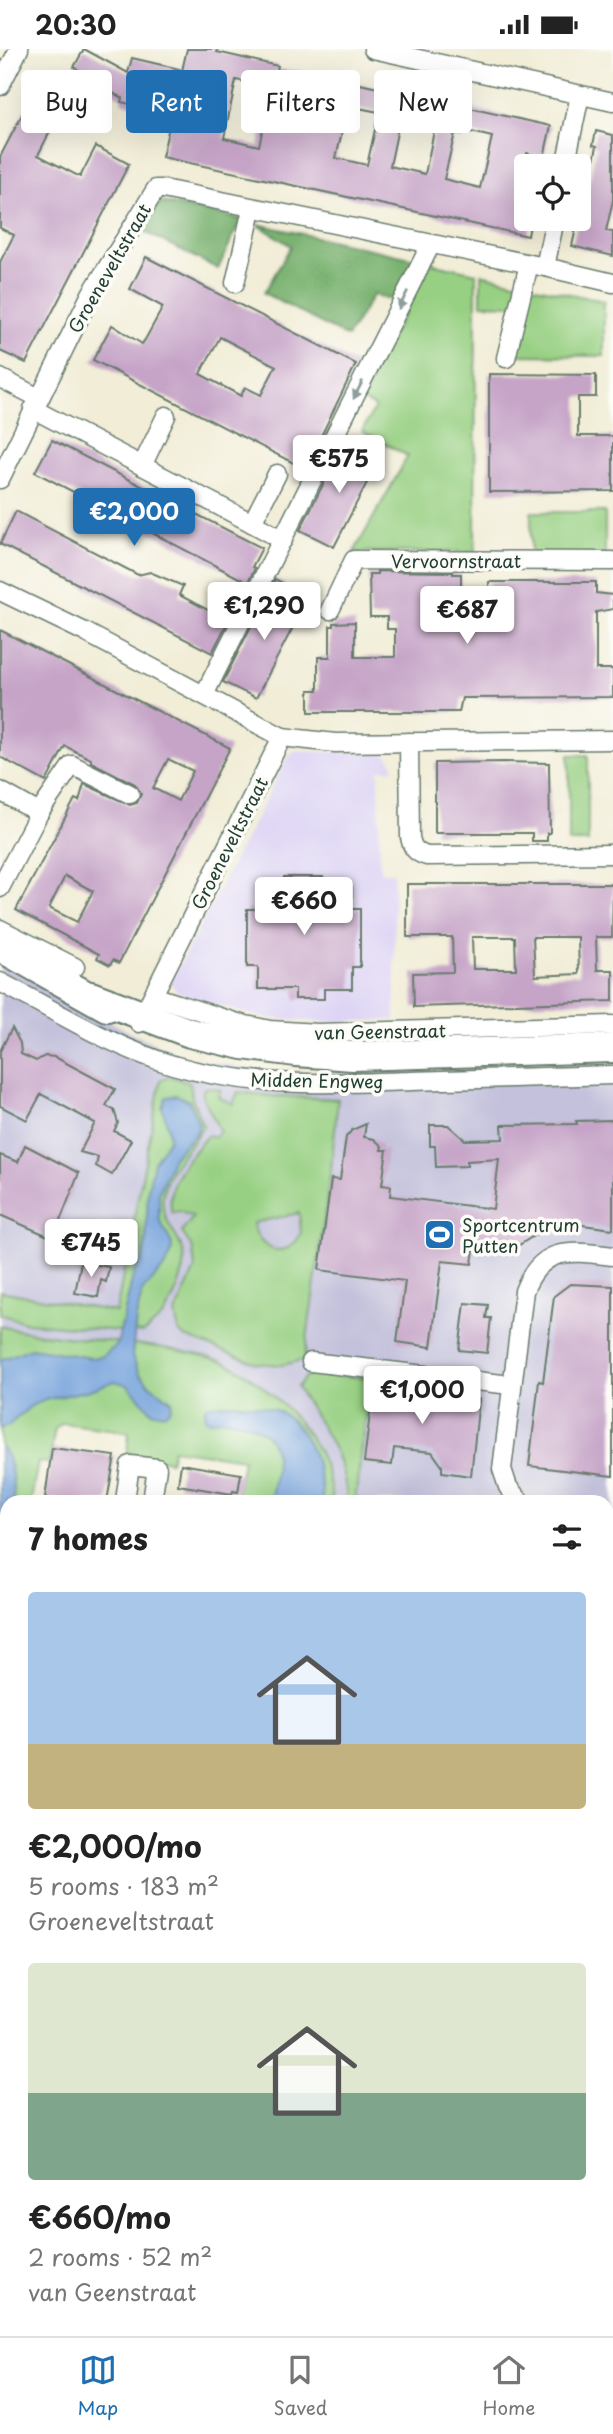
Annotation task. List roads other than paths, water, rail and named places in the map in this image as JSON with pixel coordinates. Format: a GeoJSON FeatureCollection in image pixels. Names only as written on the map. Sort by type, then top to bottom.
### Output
{"type":"FeatureCollection","features":[{"type":"Feature","properties":{"kind":"main road","name":"van Geenstraat"},"geometry":{"type":"LineString","coordinates":[[0,947],[91,996],[144,1013],[167,1041],[239,1062],[270,1064],[353,1056],[613,1048]]}},
{"type":"Feature","properties":{"kind":"street"},"geometry":{"type":"LineString","coordinates":[[0,86],[19,49]]}},
{"type":"Feature","properties":{"kind":"street"},"geometry":{"type":"LineString","coordinates":[[373,49],[613,102]]}},
{"type":"Feature","properties":{"kind":"street"},"geometry":{"type":"LineString","coordinates":[[568,154],[580,95]]}},
{"type":"Feature","properties":{"kind":"street","name":"Groeneveltstraat"},"geometry":{"type":"LineString","coordinates":[[0,479],[91,294],[156,189],[537,266]]}},
{"type":"Feature","properties":{"kind":"street"},"geometry":{"type":"LineString","coordinates":[[235,283],[251,209]]}},
{"type":"Feature","properties":{"kind":"street"},"geometry":{"type":"LineString","coordinates":[[506,358],[550,231]]}},
{"type":"Feature","properties":{"kind":"street"},"geometry":{"type":"LineString","coordinates":[[204,695],[431,244]]}},
{"type":"Feature","properties":{"kind":"street"},"geometry":{"type":"LineString","coordinates":[[537,266],[613,282]]}},
{"type":"Feature","properties":{"kind":"street"},"geometry":{"type":"LineString","coordinates":[[0,378],[36,404],[142,466],[283,540]]}},
{"type":"Feature","properties":{"kind":"street"},"geometry":{"type":"LineString","coordinates":[[142,466],[166,416]]}},
{"type":"Feature","properties":{"kind":"street"},"geometry":{"type":"LineString","coordinates":[[251,523],[277,474]]}},
{"type":"Feature","properties":{"kind":"street","name":"Vervoornstraat"},"geometry":{"type":"LineString","coordinates":[[330,610],[354,560],[613,561]]}},
{"type":"Feature","properties":{"kind":"street"},"geometry":{"type":"LineString","coordinates":[[0,591],[85,632],[282,737],[335,743],[613,740]]}},
{"type":"Feature","properties":{"kind":"street","name":"Groeneveltstraat"},"geometry":{"type":"LineString","coordinates":[[144,1013],[282,737]]}},
{"type":"Feature","properties":{"kind":"street"},"geometry":{"type":"LineString","coordinates":[[409,742],[410,838],[411,844],[420,854],[613,854]]}},
{"type":"Feature","properties":{"kind":"street"},"geometry":{"type":"LineString","coordinates":[[0,888],[39,813],[72,765],[130,794]]}},
{"type":"Feature","properties":{"kind":"street"},"geometry":{"type":"LineString","coordinates":[[0,791],[39,813]]}},
{"type":"Feature","properties":{"kind":"street"},"geometry":{"type":"LineString","coordinates":[[0,929],[75,967]]}},
{"type":"Feature","properties":{"kind":"street","name":"Midden Engweg"},"geometry":{"type":"LineString","coordinates":[[0,982],[122,1045],[169,1064],[201,1073],[263,1083],[613,1075]]}},
{"type":"Feature","properties":{"kind":"street","name":"van Geenstraat"},"geometry":{"type":"LineString","coordinates":[[144,1013],[270,1030],[317,1033],[613,1025]]}},
{"type":"Feature","properties":{"kind":"street"},"geometry":{"type":"LineString","coordinates":[[515,1495],[508,1487],[502,1469],[524,1291],[530,1274],[542,1261],[559,1253],[613,1256]]}},
{"type":"Feature","properties":{"kind":"street"},"geometry":{"type":"LineString","coordinates":[[311,1362],[511,1385]]}},
{"type":"Feature","properties":{"kind":"street"},"geometry":{"type":"LineString","coordinates":[[126,1495],[130,1465],[157,1468],[153,1495]]}},
{"type":"Feature","properties":{"kind":"water"},"geometry":{"type":"Polygon","coordinates":[[[176,1095],[189,1100],[199,1124],[197,1132],[173,1157],[159,1193],[159,1219],[172,1244],[171,1255],[164,1268],[143,1290],[136,1318],[132,1356],[140,1374],[172,1401],[170,1410],[164,1414],[151,1411],[128,1385],[115,1381],[90,1390],[45,1400],[31,1406],[8,1426],[0,1429],[0,1360],[31,1348],[92,1358],[103,1356],[117,1345],[132,1280],[142,1261],[146,1241],[148,1190],[154,1162],[169,1139],[162,1107],[166,1097],[176,1095]]]}},
{"type":"Feature","properties":{"kind":"water"},"geometry":{"type":"Polygon","coordinates":[[[235,1403],[262,1406],[289,1418],[306,1438],[312,1450],[322,1495],[271,1495],[276,1464],[272,1443],[266,1434],[241,1422],[225,1419],[209,1421],[205,1418],[205,1407],[235,1403]]]}},
{"type":"Feature","properties":{"kind":"water"},"geometry":{"type":"Polygon","coordinates":[[[0,1445],[10,1464],[14,1495],[0,1495],[0,1445]]]}},
{"type":"Feature","properties":{"kind":"place","name":"Sportcentrum Putten"},"geometry":{"type":"Point","coordinates":[439,1234]}}]}
